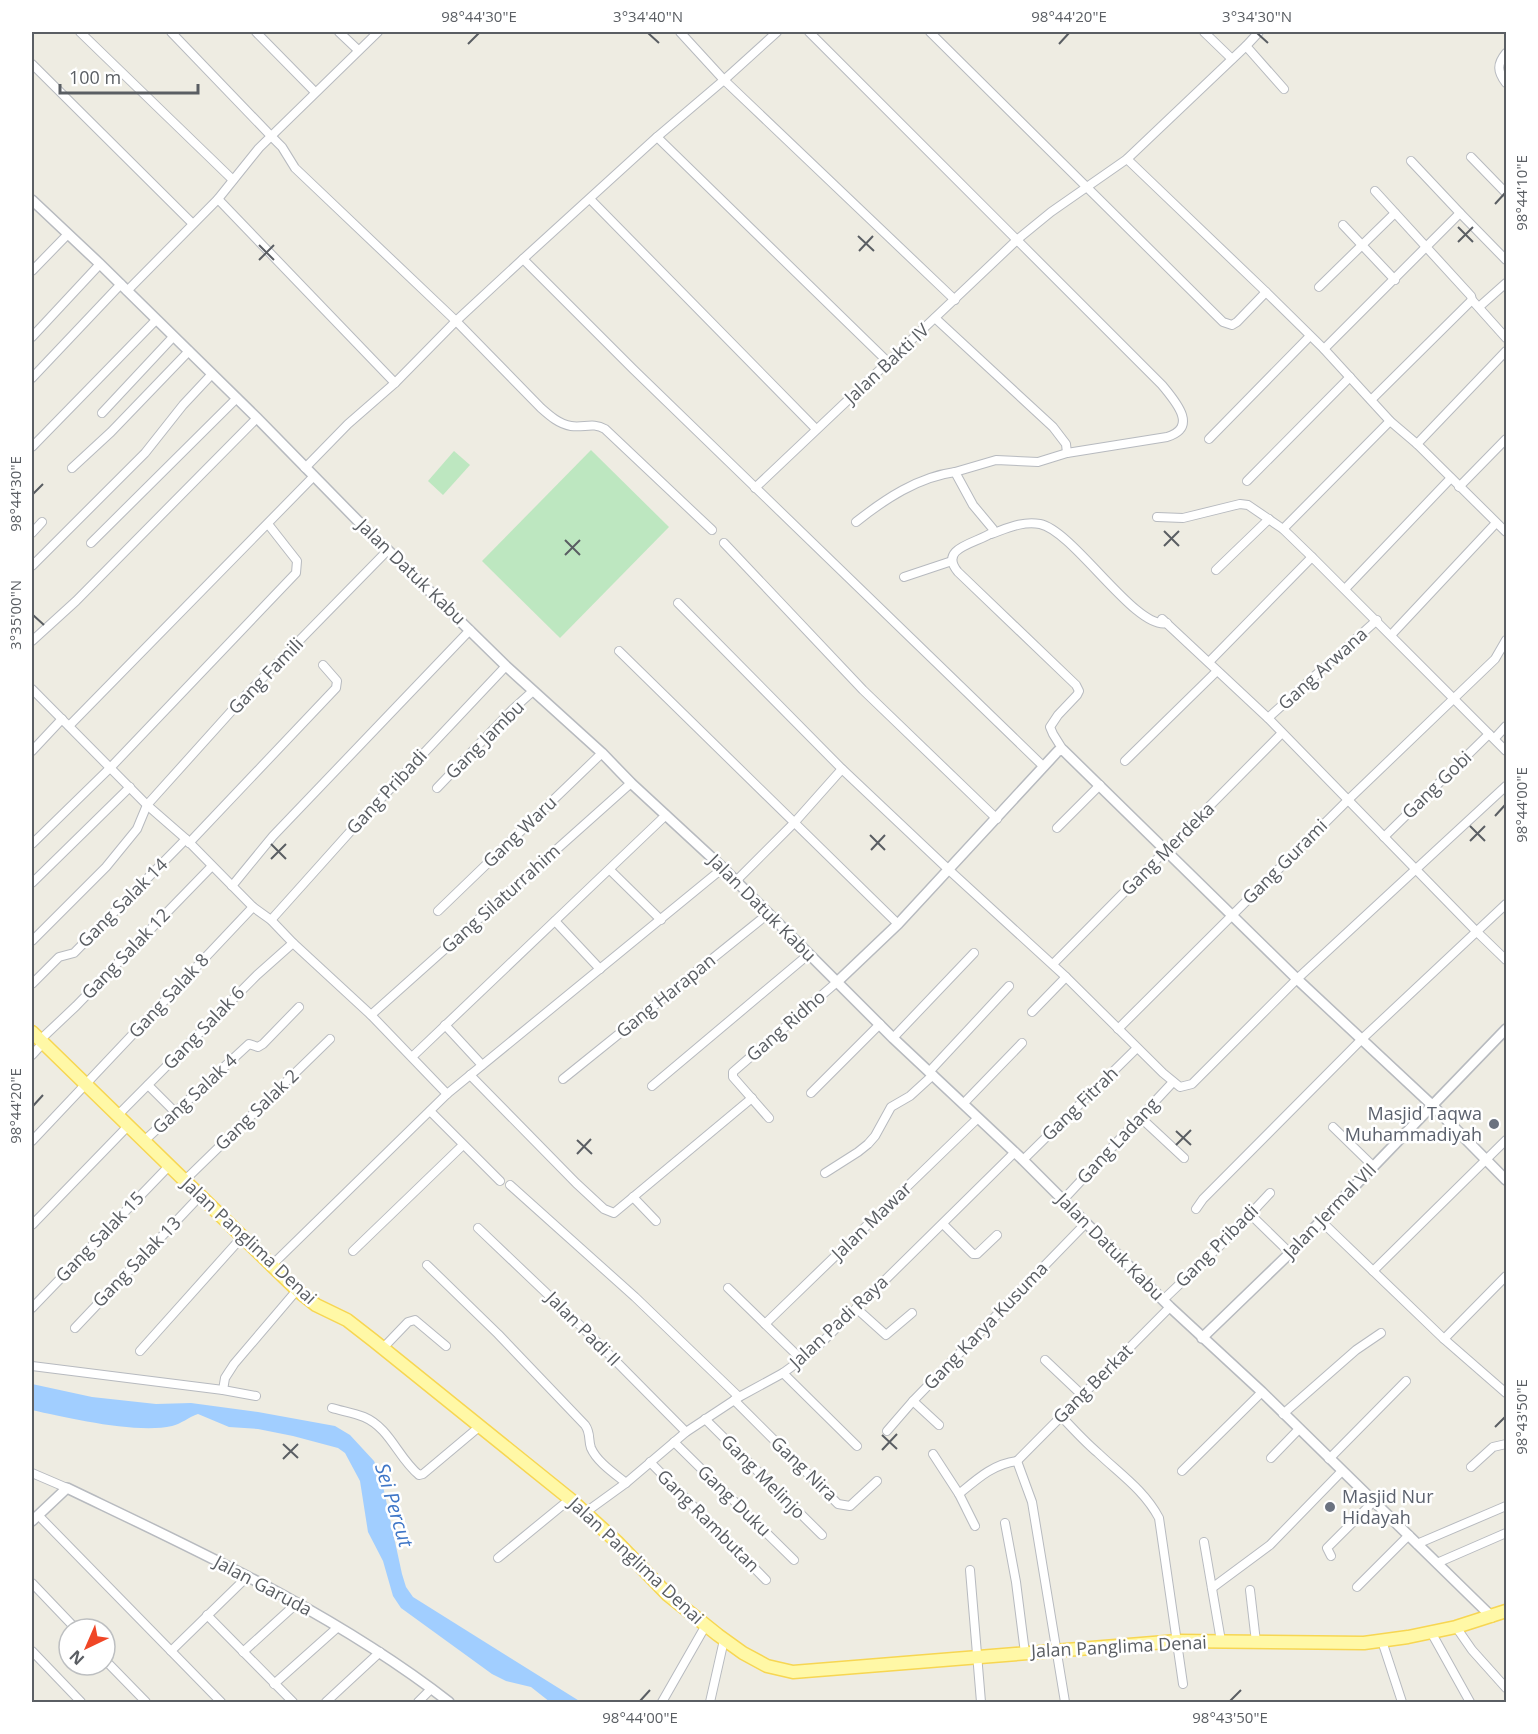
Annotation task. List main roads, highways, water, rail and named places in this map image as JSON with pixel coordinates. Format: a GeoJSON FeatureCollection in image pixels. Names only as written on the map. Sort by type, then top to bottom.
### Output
{"type":"FeatureCollection","features":[{"type":"Feature","properties":{"kind":"main road","name":"Jalan Panglima Denai"},"geometry":{"type":"LineString","coordinates":[[38,1038],[297,1290],[316,1305],[347,1320],[383,1348],[586,1512],[668,1595],[724,1640],[767,1666],[793,1672],[1178,1641],[1364,1643],[1456,1627],[1506,1611]]}},
{"type":"Feature","properties":{"kind":"water","name":"Sei Percut"},"geometry":{"type":"Polygon","coordinates":[[[32,1384],[92,1397],[156,1404],[191,1403],[335,1426],[350,1435],[374,1461],[381,1477],[402,1574],[406,1587],[413,1597],[581,1702],[550,1702],[531,1687],[506,1681],[492,1674],[401,1608],[393,1596],[383,1561],[368,1532],[360,1481],[345,1453],[338,1448],[258,1429],[229,1427],[198,1414],[175,1425],[157,1428],[122,1427],[64,1417],[32,1410],[32,1384]]]}},
{"type":"Feature","properties":{"kind":"place","name":"Masjid Taqwa Muhammadiyah"},"geometry":{"type":"Point","coordinates":[1494,1124]}},
{"type":"Feature","properties":{"kind":"place","name":"Masjid Nur Hidayah"},"geometry":{"type":"Point","coordinates":[1330,1507]}}]}
